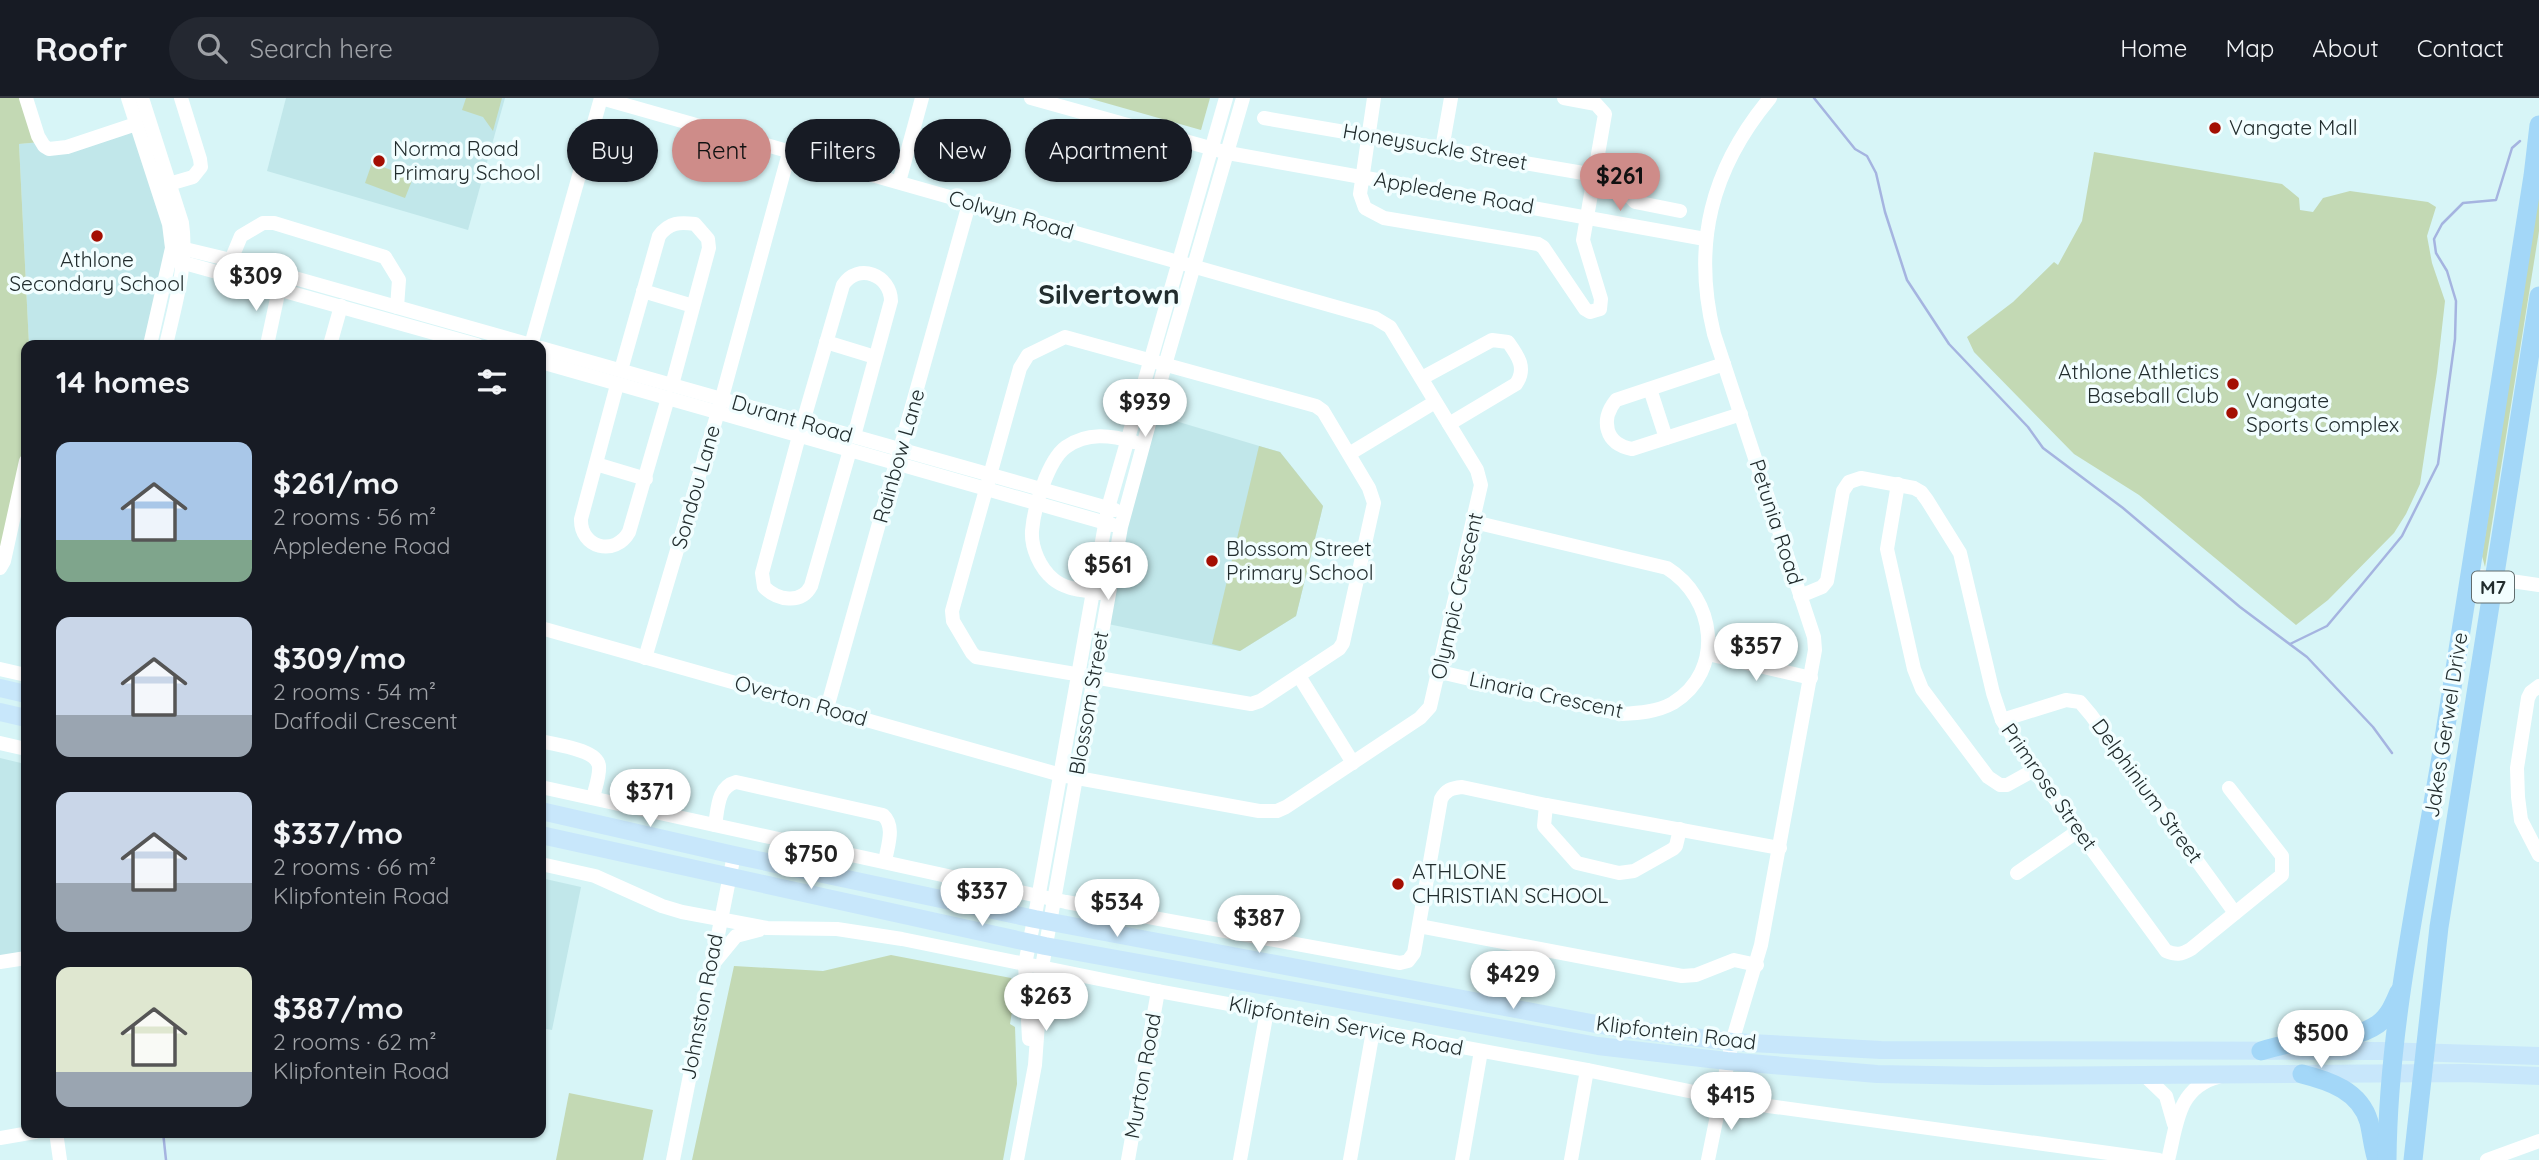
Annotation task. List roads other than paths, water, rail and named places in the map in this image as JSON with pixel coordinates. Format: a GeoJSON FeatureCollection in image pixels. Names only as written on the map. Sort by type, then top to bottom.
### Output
{"type":"FeatureCollection","features":[{"type":"Feature","properties":{"kind":"highway","name":"Jakes Gerwel Drive"},"geometry":{"type":"LineString","coordinates":[[2387,1160],[2395,1052],[2405,977],[2539,125]]}},
{"type":"Feature","properties":{"kind":"highway","name":"Jakes Gerwel Drive"},"geometry":{"type":"LineString","coordinates":[[2413,1160],[2438,927],[2539,296]]}},
{"type":"Feature","properties":{"kind":"highway"},"geometry":{"type":"LineString","coordinates":[[2260,1051],[2291,1043],[2345,1037],[2376,1026],[2393,1006],[2405,977]]}},
{"type":"Feature","properties":{"kind":"highway"},"geometry":{"type":"LineString","coordinates":[[2302,1074],[2333,1084],[2356,1099],[2369,1122],[2377,1160]]}},
{"type":"Feature","properties":{"kind":"main road"},"geometry":{"type":"LineString","coordinates":[[0,688],[21,693]]}},
{"type":"Feature","properties":{"kind":"main road"},"geometry":{"type":"LineString","coordinates":[[0,712],[21,718]]}},
{"type":"Feature","properties":{"kind":"main road","name":"Klipfontein Road"},"geometry":{"type":"LineString","coordinates":[[546,812],[1042,921],[1612,1027],[1732,1042],[1975,1052],[2424,1052],[2539,1056]]}},
{"type":"Feature","properties":{"kind":"main road","name":"Klipfontein Road"},"geometry":{"type":"LineString","coordinates":[[546,836],[1037,944],[1598,1046],[1877,1074],[2539,1076]]}},
{"type":"Feature","properties":{"kind":"street"},"geometry":{"type":"LineString","coordinates":[[26,98],[38,136],[49,149],[66,147],[136,124]]}},
{"type":"Feature","properties":{"kind":"street"},"geometry":{"type":"LineString","coordinates":[[128,98],[178,255],[152,340]]}},
{"type":"Feature","properties":{"kind":"street"},"geometry":{"type":"LineString","coordinates":[[142,98],[181,223],[167,340]]}},
{"type":"Feature","properties":{"kind":"street"},"geometry":{"type":"LineString","coordinates":[[169,184],[193,177],[201,167],[181,98]]}},
{"type":"Feature","properties":{"kind":"street"},"geometry":{"type":"LineString","coordinates":[[532,340],[601,98]]}},
{"type":"Feature","properties":{"kind":"street","name":"Colwyn Road"},"geometry":{"type":"LineString","coordinates":[[601,98],[785,152]]}},
{"type":"Feature","properties":{"kind":"street"},"geometry":{"type":"LineString","coordinates":[[900,178],[922,98]]}},
{"type":"Feature","properties":{"kind":"street","name":"Appledene Road"},"geometry":{"type":"LineString","coordinates":[[1031,98],[1228,153],[1705,239]]}},
{"type":"Feature","properties":{"kind":"street","name":"Blossom Street"},"geometry":{"type":"LineString","coordinates":[[1037,944],[1042,921],[1054,898],[1121,527],[1165,365],[1212,149],[1226,98]]}},
{"type":"Feature","properties":{"kind":"street","name":"Blossom Street"},"geometry":{"type":"LineString","coordinates":[[1042,921],[1039,895],[1108,508],[1151,360],[1228,153],[1243,98]]}},
{"type":"Feature","properties":{"kind":"street"},"geometry":{"type":"LineString","coordinates":[[1362,176],[1374,98]]}},
{"type":"Feature","properties":{"kind":"street"},"geometry":{"type":"LineString","coordinates":[[1442,149],[1451,98]]}},
{"type":"Feature","properties":{"kind":"street"},"geometry":{"type":"LineString","coordinates":[[1564,98],[1596,104],[1605,114],[1587,217]]}},
{"type":"Feature","properties":{"kind":"street","name":"Petunia Road"},"geometry":{"type":"LineString","coordinates":[[1708,1160],[1727,1061],[1757,965],[1815,650],[1814,637],[1714,334],[1706,294],[1705,239],[1712,206],[1726,166],[1744,132],[1770,98]]}},
{"type":"Feature","properties":{"kind":"street","name":"Honeysuckle Street"},"geometry":{"type":"LineString","coordinates":[[1264,118],[1595,175],[1617,183],[1635,202],[1680,212]]}},
{"type":"Feature","properties":{"kind":"street","name":"Sondou Lane"},"geometry":{"type":"LineString","coordinates":[[645,658],[785,167]]}},
{"type":"Feature","properties":{"kind":"street","name":"Appledene Road"},"geometry":{"type":"LineString","coordinates":[[1362,176],[1361,201],[1373,213],[1384,218],[1544,247],[1581,303],[1590,312],[1600,309],[1601,299],[1583,246],[1587,217]]}},
{"type":"Feature","properties":{"kind":"street","name":"Colwyn Road"},"geometry":{"type":"LineString","coordinates":[[899,182],[1187,265]]}},
{"type":"Feature","properties":{"kind":"street","name":"Rainbow Lane"},"geometry":{"type":"LineString","coordinates":[[827,708],[969,204]]}},
{"type":"Feature","properties":{"kind":"street"},"geometry":{"type":"LineString","coordinates":[[231,260],[239,238],[260,224],[270,222],[385,257],[399,280],[397,307]]}},
{"type":"Feature","properties":{"kind":"street"},"geometry":{"type":"LineString","coordinates":[[617,385],[581,519],[583,535],[592,543],[607,547],[625,540],[646,479],[670,392],[709,248],[708,239],[695,224],[681,222],[664,229],[659,236],[621,370]]}},
{"type":"Feature","properties":{"kind":"street"},"geometry":{"type":"LineString","coordinates":[[178,255],[231,260],[313,291],[341,306],[460,340]]}},
{"type":"Feature","properties":{"kind":"street"},"geometry":{"type":"LineString","coordinates":[[178,255],[279,289],[313,291],[397,307],[432,332],[493,340]]}},
{"type":"Feature","properties":{"kind":"street","name":"Olympic Crescent"},"geometry":{"type":"LineString","coordinates":[[1077,778],[1268,812],[1286,807],[1353,763],[1426,712],[1433,700],[1480,497],[1480,477],[1422,378],[1390,327],[1384,322],[1187,265]]}},
{"type":"Feature","properties":{"kind":"street"},"geometry":{"type":"LineString","coordinates":[[864,272],[885,281],[891,293],[891,301],[811,586],[807,593],[792,599],[776,595],[764,587],[762,573],[826,342],[843,285],[848,278],[864,272]]}},
{"type":"Feature","properties":{"kind":"street"},"geometry":{"type":"LineString","coordinates":[[268,340],[279,289]]}},
{"type":"Feature","properties":{"kind":"street"},"geometry":{"type":"LineString","coordinates":[[643,291],[693,306]]}},
{"type":"Feature","properties":{"kind":"street"},"geometry":{"type":"LineString","coordinates":[[331,340],[341,306]]}},
{"type":"Feature","properties":{"kind":"street"},"geometry":{"type":"LineString","coordinates":[[1065,337],[1151,360],[1316,406],[1329,419],[1373,497],[1373,509],[1343,643],[1333,654],[1260,701],[1251,704],[976,657],[953,621],[952,611],[1020,368],[1028,355],[1065,337]]}},
{"type":"Feature","properties":{"kind":"street"},"geometry":{"type":"LineString","coordinates":[[1422,378],[1492,340],[1508,342],[1521,363],[1520,378],[1516,384],[1449,424]]}},
{"type":"Feature","properties":{"kind":"street"},"geometry":{"type":"LineString","coordinates":[[826,342],[875,357]]}},
{"type":"Feature","properties":{"kind":"street","name":"Durant Road"},"geometry":{"type":"LineString","coordinates":[[546,349],[621,370],[670,392],[989,482],[1041,496],[1125,512]]}},
{"type":"Feature","properties":{"kind":"street","name":"Durant Road"},"geometry":{"type":"LineString","coordinates":[[546,364],[617,385],[670,392]]}},
{"type":"Feature","properties":{"kind":"street"},"geometry":{"type":"LineString","coordinates":[[1724,364],[1616,400],[1608,411],[1606,423],[1611,438],[1621,447],[1632,449],[1741,414]]}},
{"type":"Feature","properties":{"kind":"street"},"geometry":{"type":"LineString","coordinates":[[1650,389],[1666,438]]}},
{"type":"Feature","properties":{"kind":"street"},"geometry":{"type":"LineString","coordinates":[[1349,454],[1435,402]]}},
{"type":"Feature","properties":{"kind":"street"},"geometry":{"type":"LineString","coordinates":[[1108,594],[1064,586],[1044,569],[1033,538],[1041,496],[1055,457],[1077,440],[1103,435],[1143,445]]}},
{"type":"Feature","properties":{"kind":"street"},"geometry":{"type":"LineString","coordinates":[[597,464],[646,479]]}},
{"type":"Feature","properties":{"kind":"street","name":"Primrose Street"},"geometry":{"type":"LineString","coordinates":[[1800,596],[1822,587],[1827,581],[1843,491],[1849,482],[1861,478],[1898,484],[1921,492],[1960,553],[2001,720],[2166,951],[2179,955],[2185,953],[2278,880],[2282,874],[2282,856],[2229,788]]}},
{"type":"Feature","properties":{"kind":"street"},"geometry":{"type":"LineString","coordinates":[[1898,484],[1887,548],[1918,681],[1995,783],[2007,785],[2034,769]]}},
{"type":"Feature","properties":{"kind":"street","name":"Durant Road"},"geometry":{"type":"LineString","coordinates":[[1041,496],[1121,527]]}},
{"type":"Feature","properties":{"kind":"street"},"geometry":{"type":"LineString","coordinates":[[0,568],[21,508]]}},
{"type":"Feature","properties":{"kind":"street"},"geometry":{"type":"LineString","coordinates":[[1474,522],[1667,568],[1683,580],[1700,603],[1708,624],[1708,654],[1811,678]]}},
{"type":"Feature","properties":{"kind":"street"},"geometry":{"type":"LineString","coordinates":[[2470,575],[2539,585]]}},
{"type":"Feature","properties":{"kind":"street","name":"Overton Road"},"geometry":{"type":"LineString","coordinates":[[546,629],[1077,778]]}},
{"type":"Feature","properties":{"kind":"street","name":"Linaria Crescent"},"geometry":{"type":"LineString","coordinates":[[1440,671],[1621,714],[1644,713],[1674,702],[1687,691],[1705,666],[1708,654]]}},
{"type":"Feature","properties":{"kind":"street"},"geometry":{"type":"LineString","coordinates":[[0,669],[21,674]]}},
{"type":"Feature","properties":{"kind":"street"},"geometry":{"type":"LineString","coordinates":[[1299,676],[1353,763]]}},
{"type":"Feature","properties":{"kind":"street"},"geometry":{"type":"LineString","coordinates":[[2537,687],[2531,692],[2527,703],[2517,784],[2521,820],[2539,855]]}},
{"type":"Feature","properties":{"kind":"street","name":"Delphinium Street"},"geometry":{"type":"LineString","coordinates":[[2001,720],[2066,700],[2080,702],[2235,913]]}},
{"type":"Feature","properties":{"kind":"street"},"geometry":{"type":"LineString","coordinates":[[546,742],[590,753],[597,758],[599,767],[593,798]]}},
{"type":"Feature","properties":{"kind":"street"},"geometry":{"type":"LineString","coordinates":[[0,743],[21,748]]}},
{"type":"Feature","properties":{"kind":"street"},"geometry":{"type":"LineString","coordinates":[[715,825],[722,793],[727,785],[736,782],[883,815],[891,828],[885,862]]}},
{"type":"Feature","properties":{"kind":"street"},"geometry":{"type":"LineString","coordinates":[[546,788],[1039,895],[1400,963],[1412,958],[1441,799],[1445,792],[1452,788],[1462,787],[1780,848]]}},
{"type":"Feature","properties":{"kind":"street"},"geometry":{"type":"LineString","coordinates":[[1546,805],[1544,826],[1572,859],[1584,866],[1619,873],[1634,872],[1673,849],[1680,829]]}},
{"type":"Feature","properties":{"kind":"street"},"geometry":{"type":"LineString","coordinates":[[2018,873],[2078,831]]}},
{"type":"Feature","properties":{"kind":"street","name":"Johnston Road"},"geometry":{"type":"LineString","coordinates":[[673,1160],[734,855]]}},
{"type":"Feature","properties":{"kind":"street","name":"Klipfontein Service Road"},"geometry":{"type":"LineString","coordinates":[[546,865],[595,876],[662,906],[767,928],[837,929],[863,933],[1793,1110],[2159,1160]]}},
{"type":"Feature","properties":{"kind":"street"},"geometry":{"type":"LineString","coordinates":[[1419,926],[1682,976],[1696,975],[1734,960],[1757,965]]}},
{"type":"Feature","properties":{"kind":"street"},"geometry":{"type":"LineString","coordinates":[[710,968],[736,936],[767,928]]}},
{"type":"Feature","properties":{"kind":"street"},"geometry":{"type":"LineString","coordinates":[[1027,1100],[1029,1058],[1025,964],[1037,944]]}},
{"type":"Feature","properties":{"kind":"street"},"geometry":{"type":"LineString","coordinates":[[1017,1160],[1035,1065],[1042,967],[1037,944]]}},
{"type":"Feature","properties":{"kind":"street"},"geometry":{"type":"LineString","coordinates":[[0,962],[21,960]]}},
{"type":"Feature","properties":{"kind":"street","name":"Murton Road"},"geometry":{"type":"LineString","coordinates":[[1128,1160],[1158,991]]}},
{"type":"Feature","properties":{"kind":"street"},"geometry":{"type":"LineString","coordinates":[[1240,1160],[1267,1011]]}},
{"type":"Feature","properties":{"kind":"street"},"geometry":{"type":"LineString","coordinates":[[1350,1160],[1373,1031]]}},
{"type":"Feature","properties":{"kind":"street"},"geometry":{"type":"LineString","coordinates":[[1462,1160],[1481,1051]]}},
{"type":"Feature","properties":{"kind":"street"},"geometry":{"type":"LineString","coordinates":[[1571,1160],[1587,1070]]}},
{"type":"Feature","properties":{"kind":"street"},"geometry":{"type":"LineString","coordinates":[[2143,1074],[2166,1096],[2172,1109],[2175,1129]]}},
{"type":"Feature","properties":{"kind":"street"},"geometry":{"type":"LineString","coordinates":[[2168,1160],[2182,1106],[2189,1093],[2203,1082],[2229,1074]]}},
{"type":"Feature","properties":{"kind":"street"},"geometry":{"type":"LineString","coordinates":[[0,1138],[21,1134]]}},
{"type":"Feature","properties":{"kind":"street"},"geometry":{"type":"LineString","coordinates":[[57,1138],[60,1160]]}},
{"type":"Feature","properties":{"kind":"street"},"geometry":{"type":"LineString","coordinates":[[2487,1160],[2539,1141]]}},
{"type":"Feature","properties":{"kind":"waterway"},"geometry":{"type":"LineString","coordinates":[[1814,98],[1855,149],[1867,156],[1876,173],[1885,212],[1907,280],[1949,344],[2028,427],[2043,448],[2123,508],[2240,607],[2307,657],[2373,727],[2392,753]]}},
{"type":"Feature","properties":{"kind":"waterway"},"geometry":{"type":"LineString","coordinates":[[2290,644],[2327,626],[2402,536],[2438,464],[2455,339],[2456,301],[2447,271],[2436,253],[2434,239],[2442,224],[2463,203],[2496,200],[2512,148],[2520,141]]}},
{"type":"Feature","properties":{"kind":"waterway"},"geometry":{"type":"LineString","coordinates":[[164,1138],[166,1160]]}},
{"type":"Feature","properties":{"kind":"place","name":"Vangate Mall"},"geometry":{"type":"Point","coordinates":[2215,128]}},
{"type":"Feature","properties":{"kind":"place","name":"Norma Road Primary School"},"geometry":{"type":"Point","coordinates":[379,161]}},
{"type":"Feature","properties":{"kind":"place","name":"Athlone Secondary School"},"geometry":{"type":"Point","coordinates":[97,236]}},
{"type":"Feature","properties":{"kind":"place","name":"Athlone Athletics Baseball Club"},"geometry":{"type":"Point","coordinates":[2233,384]}},
{"type":"Feature","properties":{"kind":"place","name":"Vangate Sports Complex"},"geometry":{"type":"Point","coordinates":[2232,413]}},
{"type":"Feature","properties":{"kind":"place","name":"Blossom Street Primary School"},"geometry":{"type":"Point","coordinates":[1212,561]}},
{"type":"Feature","properties":{"kind":"place","name":"ATHLONE CHRISTIAN SCHOOL"},"geometry":{"type":"Point","coordinates":[1398,884]}},
{"type":"Feature","properties":{"kind":"district","name":"Silvertown"},"geometry":{"type":"Point","coordinates":[1109,294]}}]}
